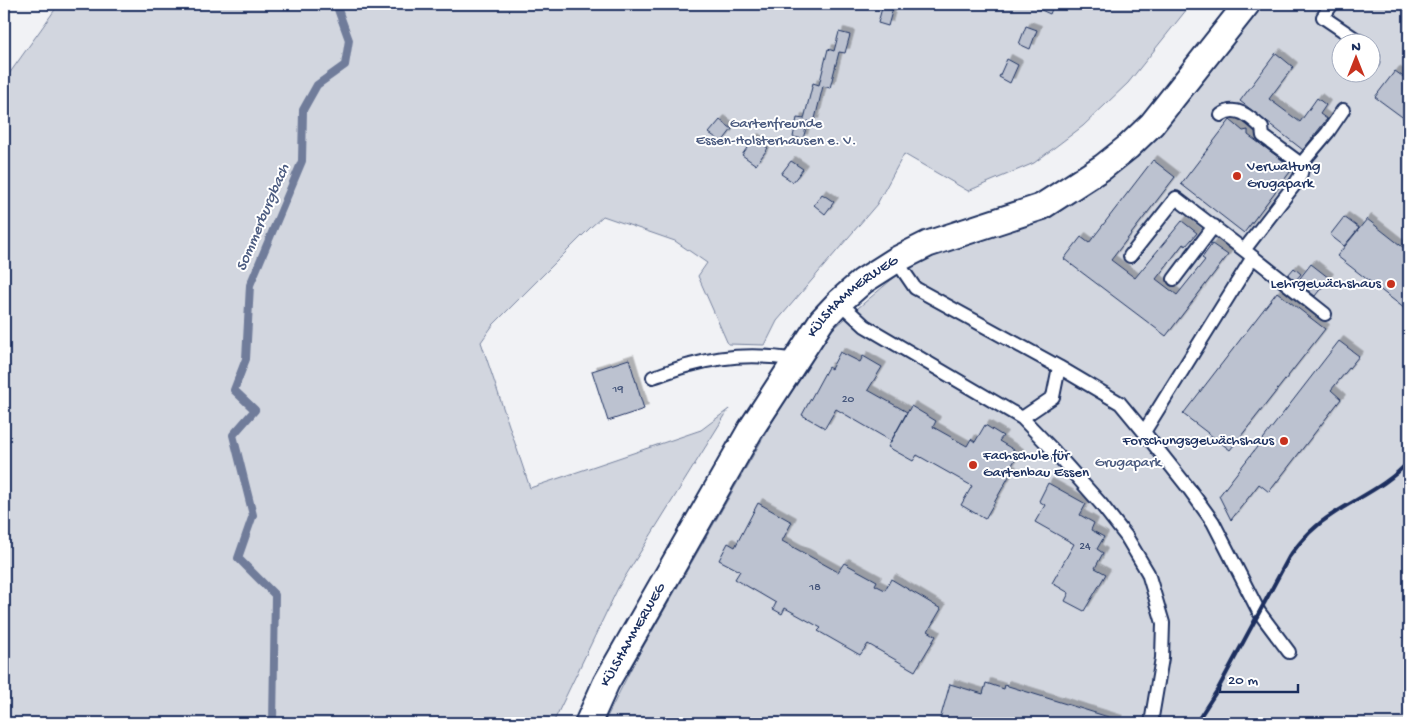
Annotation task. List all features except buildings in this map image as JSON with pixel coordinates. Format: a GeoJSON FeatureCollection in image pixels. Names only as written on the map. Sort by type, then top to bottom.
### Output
{"type":"FeatureCollection","features":[{"type":"Feature","properties":{"kind":"street","name":"KÜLSHAMMERWEG"},"geometry":{"type":"LineString","coordinates":[[588,723],[606,683],[752,429],[822,320],[863,281],[896,260],[928,244],[1041,207],[1103,167],[1152,124],[1247,4]]}},
{"type":"Feature","properties":{"kind":"lane"},"geometry":{"type":"LineString","coordinates":[[1332,4],[1323,17],[1345,32]]}},
{"type":"Feature","properties":{"kind":"lane"},"geometry":{"type":"LineString","coordinates":[[1300,164],[1328,132],[1343,110]]}},
{"type":"Feature","properties":{"kind":"lane"},"geometry":{"type":"LineString","coordinates":[[1144,432],[1249,253],[1302,173],[1300,164],[1263,136],[1262,128],[1239,111],[1226,111],[1221,116]]}},
{"type":"Feature","properties":{"kind":"lane"},"geometry":{"type":"LineString","coordinates":[[1130,256],[1176,198],[1325,314]]}},
{"type":"Feature","properties":{"kind":"lane"},"geometry":{"type":"LineString","coordinates":[[1174,279],[1214,226]]}},
{"type":"Feature","properties":{"kind":"lane"},"geometry":{"type":"LineString","coordinates":[[896,260],[915,288],[1059,367],[1120,403],[1190,490],[1213,522],[1259,612],[1289,652]]}},
{"type":"Feature","properties":{"kind":"lane"},"geometry":{"type":"LineString","coordinates":[[840,302],[865,326],[1022,418],[1101,504],[1126,536],[1148,573],[1162,623],[1162,658],[1151,723]]}},
{"type":"Feature","properties":{"kind":"lane"},"geometry":{"type":"LineString","coordinates":[[653,377],[692,364],[738,356],[777,357],[796,360]]}},
{"type":"Feature","properties":{"kind":"lane"},"geometry":{"type":"LineString","coordinates":[[1022,418],[1053,397],[1059,367]]}},
{"type":"Feature","properties":{"kind":"green space","name":"Gartenfreunde Essen-Holsterhausen e. V."},"geometry":{"type":"Polygon","coordinates":[[[59,4],[1191,4],[1128,83],[1083,126],[1034,163],[968,191],[904,154],[877,204],[777,321],[765,345],[728,344],[698,276],[707,263],[675,241],[603,216],[493,325],[481,342],[530,488],[701,430],[729,409],[618,588],[553,723],[4,723],[4,81],[59,4]]]}},
{"type":"Feature","properties":{"kind":"green space","name":"Grugapark"},"geometry":{"type":"Polygon","coordinates":[[[1261,4],[1409,4],[1409,723],[604,723],[634,663],[774,419],[826,335],[909,265],[948,249],[1009,231],[1058,212],[1114,175],[1158,134],[1261,4]]]}},
{"type":"Feature","properties":{"kind":"waterway","name":"Sommerburgbach"},"geometry":{"type":"LineString","coordinates":[[273,723],[275,595],[238,558],[253,515],[233,435],[255,410],[234,390],[246,359],[250,285],[302,161],[303,110],[317,85],[345,65],[349,40],[336,4]]}},
{"type":"Feature","properties":{"kind":"railway"},"geometry":{"type":"LineString","coordinates":[[1196,723],[1218,689],[1289,557],[1298,545],[1320,523],[1383,484],[1409,461]]}},
{"type":"Feature","properties":{"kind":"place","name":"Verwaltung Grugapark"},"geometry":{"type":"Point","coordinates":[1237,176]}},
{"type":"Feature","properties":{"kind":"place","name":"Lehrgewächshaus"},"geometry":{"type":"Point","coordinates":[1391,284]}},
{"type":"Feature","properties":{"kind":"place","name":"Forschungsgewächshaus"},"geometry":{"type":"Point","coordinates":[1284,441]}},
{"type":"Feature","properties":{"kind":"place","name":"Fachschule für Gartenbau Essen"},"geometry":{"type":"Point","coordinates":[973,465]}}]}
